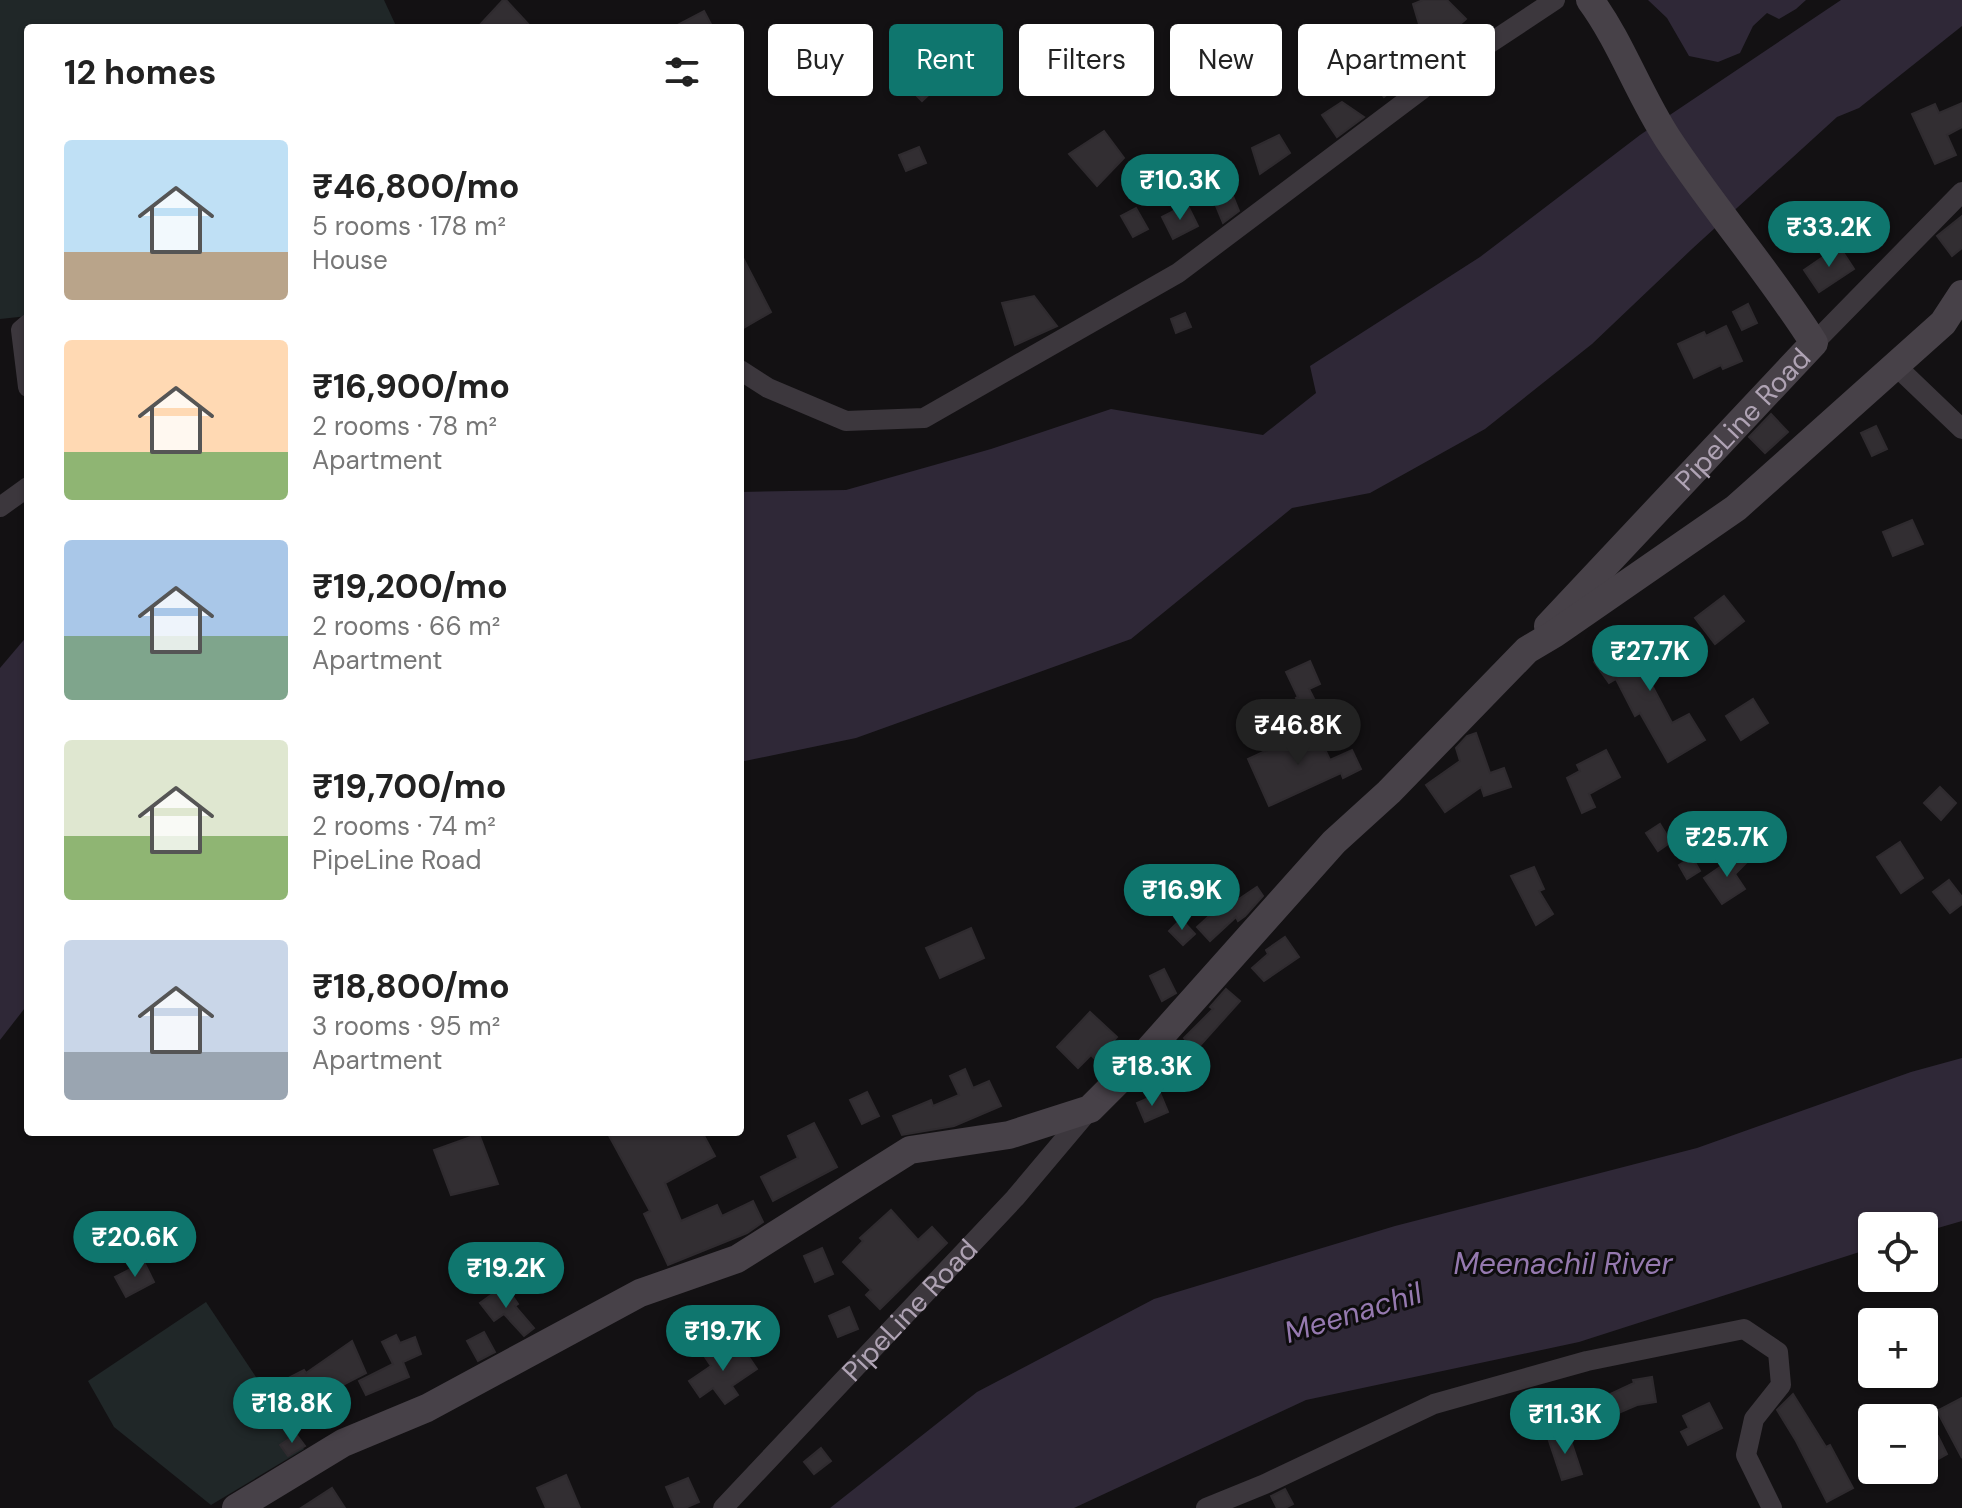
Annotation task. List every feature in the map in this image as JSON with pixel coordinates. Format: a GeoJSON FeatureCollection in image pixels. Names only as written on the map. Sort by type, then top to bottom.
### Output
{"type":"FeatureCollection","features":[{"type":"Feature","properties":{"kind":"main road"},"geometry":{"type":"LineString","coordinates":[[1590,0],[1666,137],[1710,202],[1781,291],[1814,343]]}},
{"type":"Feature","properties":{"kind":"main road"},"geometry":{"type":"LineString","coordinates":[[236,1508],[343,1443],[427,1408],[640,1293],[737,1259],[910,1150],[1009,1135],[1090,1109],[1144,1055],[1334,842],[1389,792],[1527,650],[1567,626],[1736,508],[1943,323],[1962,294]]}},
{"type":"Feature","properties":{"kind":"main road","name":"PipeLine Road"},"geometry":{"type":"LineString","coordinates":[[1527,650],[1584,585],[1751,413],[1814,343]]}},
{"type":"Feature","properties":{"kind":"street"},"geometry":{"type":"LineString","coordinates":[[744,373],[768,388],[846,421],[924,418],[1178,273],[1437,78],[1555,0]]}},
{"type":"Feature","properties":{"kind":"street","name":"PipeLine Road"},"geometry":{"type":"LineString","coordinates":[[1814,343],[1962,192]]}},
{"type":"Feature","properties":{"kind":"street"},"geometry":{"type":"LineString","coordinates":[[24,327],[20,338],[24,362]]}},
{"type":"Feature","properties":{"kind":"street"},"geometry":{"type":"LineString","coordinates":[[1895,365],[1962,429]]}},
{"type":"Feature","properties":{"kind":"street"},"geometry":{"type":"LineString","coordinates":[[0,507],[24,490]]}},
{"type":"Feature","properties":{"kind":"street","name":"PipeLine Road"},"geometry":{"type":"LineString","coordinates":[[723,1508],[1015,1198],[1090,1109]]}},
{"type":"Feature","properties":{"kind":"street"},"geometry":{"type":"LineString","coordinates":[[1206,1508],[1265,1484],[1434,1404],[1587,1361],[1744,1329],[1778,1352],[1781,1385],[1754,1419],[1746,1455],[1772,1508]]}},
{"type":"Feature","properties":{"kind":"shaded area"},"geometry":{"type":"Polygon","coordinates":[[[0,0],[384,0],[395,24],[24,24],[24,316],[0,319],[0,0]]]}},
{"type":"Feature","properties":{"kind":"shaded area"},"geometry":{"type":"Polygon","coordinates":[[[206,1302],[304,1449],[211,1505],[114,1427],[88,1381],[206,1302]]]}},
{"type":"Feature","properties":{"kind":"water"},"geometry":{"type":"Polygon","coordinates":[[[1648,0],[1806,0],[1779,19],[1767,13],[1753,26],[1740,53],[1718,62],[1689,56],[1667,18],[1648,0]]]}},
{"type":"Feature","properties":{"kind":"water"},"geometry":{"type":"Polygon","coordinates":[[[1841,0],[1962,0],[1962,26],[1859,108],[1837,117],[1592,344],[1485,429],[1370,493],[1292,508],[1131,639],[856,738],[744,761],[744,492],[846,490],[991,449],[1111,409],[1263,435],[1316,393],[1310,366],[1480,257],[1640,135],[1841,0]]]}},
{"type":"Feature","properties":{"kind":"water"},"geometry":{"type":"Polygon","coordinates":[[[24,640],[24,1009],[0,1040],[0,668],[24,640]]]}},
{"type":"Feature","properties":{"kind":"water","name":"Meenachil River"},"geometry":{"type":"Polygon","coordinates":[[[1962,1058],[1962,1221],[1938,1228],[1938,1212],[1858,1212],[1858,1252],[1579,1342],[1306,1400],[1074,1508],[830,1508],[977,1392],[1154,1299],[1395,1226],[1697,1148],[1911,1072],[1962,1058]]]}},
{"type":"Feature","properties":{"kind":"building"},"geometry":{"type":"Polygon","coordinates":[[[506,0],[528,24],[481,24],[506,0]]]}},
{"type":"Feature","properties":{"kind":"building"},"geometry":{"type":"Polygon","coordinates":[[[1423,0],[1447,0],[1466,19],[1460,24],[1419,24],[1413,4],[1423,0]]]}},
{"type":"Feature","properties":{"kind":"building"},"geometry":{"type":"Polygon","coordinates":[[[704,11],[711,24],[680,24],[704,11]]]}},
{"type":"Feature","properties":{"kind":"building"},"geometry":{"type":"Polygon","coordinates":[[[1342,102],[1364,117],[1337,137],[1322,115],[1342,102]]]}},
{"type":"Feature","properties":{"kind":"building"},"geometry":{"type":"Polygon","coordinates":[[[1962,103],[1962,127],[1947,135],[1956,155],[1935,164],[1912,114],[1935,104],[1939,113],[1962,103]]]}},
{"type":"Feature","properties":{"kind":"building"},"geometry":{"type":"Polygon","coordinates":[[[1104,131],[1124,158],[1097,186],[1069,154],[1104,131]]]}},
{"type":"Feature","properties":{"kind":"building"},"geometry":{"type":"Polygon","coordinates":[[[1279,135],[1290,153],[1260,174],[1252,148],[1279,135]]]}},
{"type":"Feature","properties":{"kind":"building"},"geometry":{"type":"Polygon","coordinates":[[[919,147],[926,163],[906,171],[899,155],[919,147]]]}},
{"type":"Feature","properties":{"kind":"building"},"geometry":{"type":"Polygon","coordinates":[[[1230,189],[1239,211],[1223,223],[1212,196],[1230,189]]]}},
{"type":"Feature","properties":{"kind":"building"},"geometry":{"type":"Polygon","coordinates":[[[1187,204],[1198,226],[1173,239],[1162,217],[1187,204]]]}},
{"type":"Feature","properties":{"kind":"building"},"geometry":{"type":"Polygon","coordinates":[[[1136,208],[1148,229],[1133,237],[1121,216],[1136,208]]]}},
{"type":"Feature","properties":{"kind":"building"},"geometry":{"type":"Polygon","coordinates":[[[1962,216],[1962,248],[1952,256],[1937,236],[1962,216]]]}},
{"type":"Feature","properties":{"kind":"building"},"geometry":{"type":"Polygon","coordinates":[[[1839,246],[1854,269],[1819,292],[1804,270],[1839,246]]]}},
{"type":"Feature","properties":{"kind":"building"},"geometry":{"type":"Polygon","coordinates":[[[744,260],[771,312],[744,328],[744,260]]]}},
{"type":"Feature","properties":{"kind":"building"},"geometry":{"type":"Polygon","coordinates":[[[1034,296],[1057,326],[1015,345],[1002,303],[1034,296]]]}},
{"type":"Feature","properties":{"kind":"building"},"geometry":{"type":"Polygon","coordinates":[[[1748,304],[1757,323],[1742,330],[1733,312],[1748,304]]]}},
{"type":"Feature","properties":{"kind":"building"},"geometry":{"type":"Polygon","coordinates":[[[1185,313],[1191,327],[1176,333],[1171,319],[1185,313]]]}},
{"type":"Feature","properties":{"kind":"building"},"geometry":{"type":"Polygon","coordinates":[[[1726,326],[1742,361],[1723,369],[1721,365],[1694,378],[1678,344],[1726,326]]]}},
{"type":"Feature","properties":{"kind":"building"},"geometry":{"type":"Polygon","coordinates":[[[1771,414],[1788,432],[1765,453],[1749,437],[1771,414]]]}},
{"type":"Feature","properties":{"kind":"building"},"geometry":{"type":"Polygon","coordinates":[[[1876,426],[1887,449],[1872,456],[1861,433],[1876,426]]]}},
{"type":"Feature","properties":{"kind":"building"},"geometry":{"type":"Polygon","coordinates":[[[1912,520],[1923,544],[1893,556],[1883,532],[1912,520]]]}},
{"type":"Feature","properties":{"kind":"building"},"geometry":{"type":"Polygon","coordinates":[[[1724,596],[1744,621],[1715,644],[1695,618],[1724,596]]]}},
{"type":"Feature","properties":{"kind":"building"},"geometry":{"type":"Polygon","coordinates":[[[1661,632],[1677,654],[1647,676],[1672,723],[1689,714],[1705,740],[1668,762],[1640,713],[1635,716],[1616,679],[1609,683],[1594,662],[1628,640],[1635,650],[1661,632]]]}},
{"type":"Feature","properties":{"kind":"building"},"geometry":{"type":"Polygon","coordinates":[[[1310,661],[1320,684],[1309,689],[1323,716],[1309,724],[1286,672],[1310,661]]]}},
{"type":"Feature","properties":{"kind":"building"},"geometry":{"type":"Polygon","coordinates":[[[1753,699],[1768,723],[1741,740],[1726,716],[1753,699]]]}},
{"type":"Feature","properties":{"kind":"building"},"geometry":{"type":"Polygon","coordinates":[[[1315,728],[1330,760],[1352,750],[1361,769],[1343,778],[1341,773],[1269,806],[1248,759],[1315,728]]]}},
{"type":"Feature","properties":{"kind":"building"},"geometry":{"type":"Polygon","coordinates":[[[1476,733],[1490,773],[1504,768],[1511,787],[1484,796],[1481,787],[1445,812],[1426,785],[1460,761],[1456,748],[1467,736],[1476,733]]]}},
{"type":"Feature","properties":{"kind":"building"},"geometry":{"type":"Polygon","coordinates":[[[1606,750],[1620,777],[1589,794],[1595,807],[1582,813],[1567,778],[1580,771],[1577,765],[1606,750]]]}},
{"type":"Feature","properties":{"kind":"building"},"geometry":{"type":"Polygon","coordinates":[[[1940,787],[1956,803],[1941,820],[1924,803],[1940,787]]]}},
{"type":"Feature","properties":{"kind":"building"},"geometry":{"type":"Polygon","coordinates":[[[1660,824],[1671,842],[1658,851],[1646,833],[1660,824]]]}},
{"type":"Feature","properties":{"kind":"building"},"geometry":{"type":"Polygon","coordinates":[[[1900,842],[1923,878],[1901,893],[1877,857],[1900,842]]]}},
{"type":"Feature","properties":{"kind":"building"},"geometry":{"type":"Polygon","coordinates":[[[1733,852],[1746,863],[1735,874],[1745,889],[1722,904],[1704,878],[1720,867],[1733,852]]]}},
{"type":"Feature","properties":{"kind":"building"},"geometry":{"type":"Polygon","coordinates":[[[1692,857],[1700,871],[1687,879],[1679,865],[1692,857]]]}},
{"type":"Feature","properties":{"kind":"building"},"geometry":{"type":"Polygon","coordinates":[[[1534,867],[1544,889],[1539,891],[1553,914],[1536,925],[1511,876],[1534,867]]]}},
{"type":"Feature","properties":{"kind":"building"},"geometry":{"type":"Polygon","coordinates":[[[1949,880],[1962,897],[1962,904],[1950,913],[1933,892],[1949,880]]]}},
{"type":"Feature","properties":{"kind":"building"},"geometry":{"type":"Polygon","coordinates":[[[1257,887],[1263,896],[1245,916],[1238,921],[1236,917],[1210,941],[1197,927],[1220,906],[1224,909],[1257,887]]]}},
{"type":"Feature","properties":{"kind":"building"},"geometry":{"type":"Polygon","coordinates":[[[1181,919],[1195,934],[1183,945],[1169,931],[1181,919]]]}},
{"type":"Feature","properties":{"kind":"building"},"geometry":{"type":"Polygon","coordinates":[[[971,928],[984,958],[940,978],[926,948],[971,928]]]}},
{"type":"Feature","properties":{"kind":"building"},"geometry":{"type":"Polygon","coordinates":[[[1285,937],[1299,957],[1264,981],[1252,968],[1268,954],[1266,950],[1285,937]]]}},
{"type":"Feature","properties":{"kind":"building"},"geometry":{"type":"Polygon","coordinates":[[[1164,969],[1176,993],[1162,1001],[1150,976],[1164,969]]]}},
{"type":"Feature","properties":{"kind":"building"},"geometry":{"type":"Polygon","coordinates":[[[1226,989],[1240,1001],[1196,1050],[1184,1038],[1213,1009],[1210,1007],[1226,989]]]}},
{"type":"Feature","properties":{"kind":"building"},"geometry":{"type":"Polygon","coordinates":[[[1090,1012],[1117,1037],[1095,1059],[1091,1055],[1078,1068],[1057,1047],[1090,1012]]]}},
{"type":"Feature","properties":{"kind":"building"},"geometry":{"type":"Polygon","coordinates":[[[965,1069],[973,1088],[989,1081],[1001,1106],[954,1126],[902,1135],[893,1116],[931,1100],[933,1106],[959,1095],[950,1076],[965,1069]]]}},
{"type":"Feature","properties":{"kind":"building"},"geometry":{"type":"Polygon","coordinates":[[[867,1092],[879,1116],[862,1124],[850,1100],[867,1092]]]}},
{"type":"Feature","properties":{"kind":"building"},"geometry":{"type":"Polygon","coordinates":[[[1160,1093],[1168,1112],[1145,1122],[1137,1103],[1160,1093]]]}},
{"type":"Feature","properties":{"kind":"building"},"geometry":{"type":"Polygon","coordinates":[[[814,1123],[837,1167],[773,1201],[761,1177],[798,1158],[788,1136],[814,1123]]]}},
{"type":"Feature","properties":{"kind":"building"},"geometry":{"type":"Polygon","coordinates":[[[480,1136],[498,1184],[451,1195],[434,1150],[480,1136]]]}},
{"type":"Feature","properties":{"kind":"building"},"geometry":{"type":"Polygon","coordinates":[[[609,1136],[704,1136],[715,1156],[665,1183],[681,1221],[717,1205],[722,1216],[753,1201],[763,1222],[747,1233],[668,1265],[644,1214],[650,1211],[609,1136]]]}},
{"type":"Feature","properties":{"kind":"building"},"geometry":{"type":"Polygon","coordinates":[[[891,1210],[918,1240],[932,1227],[947,1243],[880,1309],[866,1295],[871,1290],[843,1262],[863,1241],[860,1238],[891,1210]]]}},
{"type":"Feature","properties":{"kind":"building"},"geometry":{"type":"Polygon","coordinates":[[[822,1248],[833,1274],[815,1282],[804,1256],[822,1248]]]}},
{"type":"Feature","properties":{"kind":"building"},"geometry":{"type":"Polygon","coordinates":[[[144,1262],[154,1282],[126,1297],[115,1277],[144,1262]]]}},
{"type":"Feature","properties":{"kind":"building"},"geometry":{"type":"Polygon","coordinates":[[[505,1285],[518,1304],[515,1306],[534,1328],[524,1336],[504,1314],[494,1321],[480,1303],[505,1285]]]}},
{"type":"Feature","properties":{"kind":"building"},"geometry":{"type":"Polygon","coordinates":[[[849,1307],[858,1329],[838,1337],[829,1316],[849,1307]]]}},
{"type":"Feature","properties":{"kind":"building"},"geometry":{"type":"Polygon","coordinates":[[[484,1332],[495,1352],[478,1361],[467,1341],[484,1332]]]}},
{"type":"Feature","properties":{"kind":"building"},"geometry":{"type":"Polygon","coordinates":[[[396,1335],[400,1343],[415,1337],[421,1354],[403,1362],[409,1377],[366,1395],[359,1381],[393,1364],[382,1342],[396,1335]]]}},
{"type":"Feature","properties":{"kind":"building"},"geometry":{"type":"Polygon","coordinates":[[[352,1341],[366,1373],[279,1418],[265,1390],[304,1370],[306,1373],[352,1341]]]}},
{"type":"Feature","properties":{"kind":"building"},"geometry":{"type":"Polygon","coordinates":[[[720,1343],[731,1359],[744,1350],[757,1369],[732,1386],[738,1395],[725,1404],[713,1388],[700,1397],[689,1381],[711,1366],[703,1354],[720,1343]]]}},
{"type":"Feature","properties":{"kind":"building"},"geometry":{"type":"Polygon","coordinates":[[[1652,1377],[1656,1402],[1637,1405],[1614,1415],[1606,1396],[1634,1383],[1633,1380],[1652,1377]]]}},
{"type":"Feature","properties":{"kind":"building"},"geometry":{"type":"Polygon","coordinates":[[[1793,1394],[1826,1447],[1830,1445],[1853,1488],[1827,1502],[1777,1410],[1793,1394]]]}},
{"type":"Feature","properties":{"kind":"building"},"geometry":{"type":"Polygon","coordinates":[[[1962,1398],[1962,1458],[1938,1413],[1962,1398]]]}},
{"type":"Feature","properties":{"kind":"building"},"geometry":{"type":"Polygon","coordinates":[[[1709,1403],[1722,1428],[1688,1445],[1681,1432],[1689,1428],[1683,1416],[1709,1403]]]}},
{"type":"Feature","properties":{"kind":"building"},"geometry":{"type":"Polygon","coordinates":[[[1568,1432],[1582,1474],[1562,1480],[1548,1438],[1568,1432]]]}},
{"type":"Feature","properties":{"kind":"building"},"geometry":{"type":"Polygon","coordinates":[[[296,1434],[305,1446],[288,1456],[280,1445],[296,1434]]]}},
{"type":"Feature","properties":{"kind":"building"},"geometry":{"type":"Polygon","coordinates":[[[1938,1436],[1947,1454],[1938,1459],[1938,1436]]]}},
{"type":"Feature","properties":{"kind":"building"},"geometry":{"type":"Polygon","coordinates":[[[821,1448],[831,1461],[814,1474],[804,1462],[821,1448]]]}},
{"type":"Feature","properties":{"kind":"building"},"geometry":{"type":"Polygon","coordinates":[[[566,1475],[580,1508],[546,1508],[537,1488],[566,1475]]]}},
{"type":"Feature","properties":{"kind":"building"},"geometry":{"type":"Polygon","coordinates":[[[688,1478],[699,1502],[685,1508],[675,1508],[666,1487],[688,1478]]]}},
{"type":"Feature","properties":{"kind":"building"},"geometry":{"type":"Polygon","coordinates":[[[332,1488],[345,1508],[301,1508],[332,1488]]]}},
{"type":"Feature","properties":{"kind":"building"},"geometry":{"type":"Polygon","coordinates":[[[1285,1489],[1293,1504],[1277,1508],[1271,1496],[1285,1489]]]}},
{"type":"Feature","properties":{"kind":"water label","name":"Meenachil"},"geometry":{"type":"Point","coordinates":[1353,1313]}}]}
